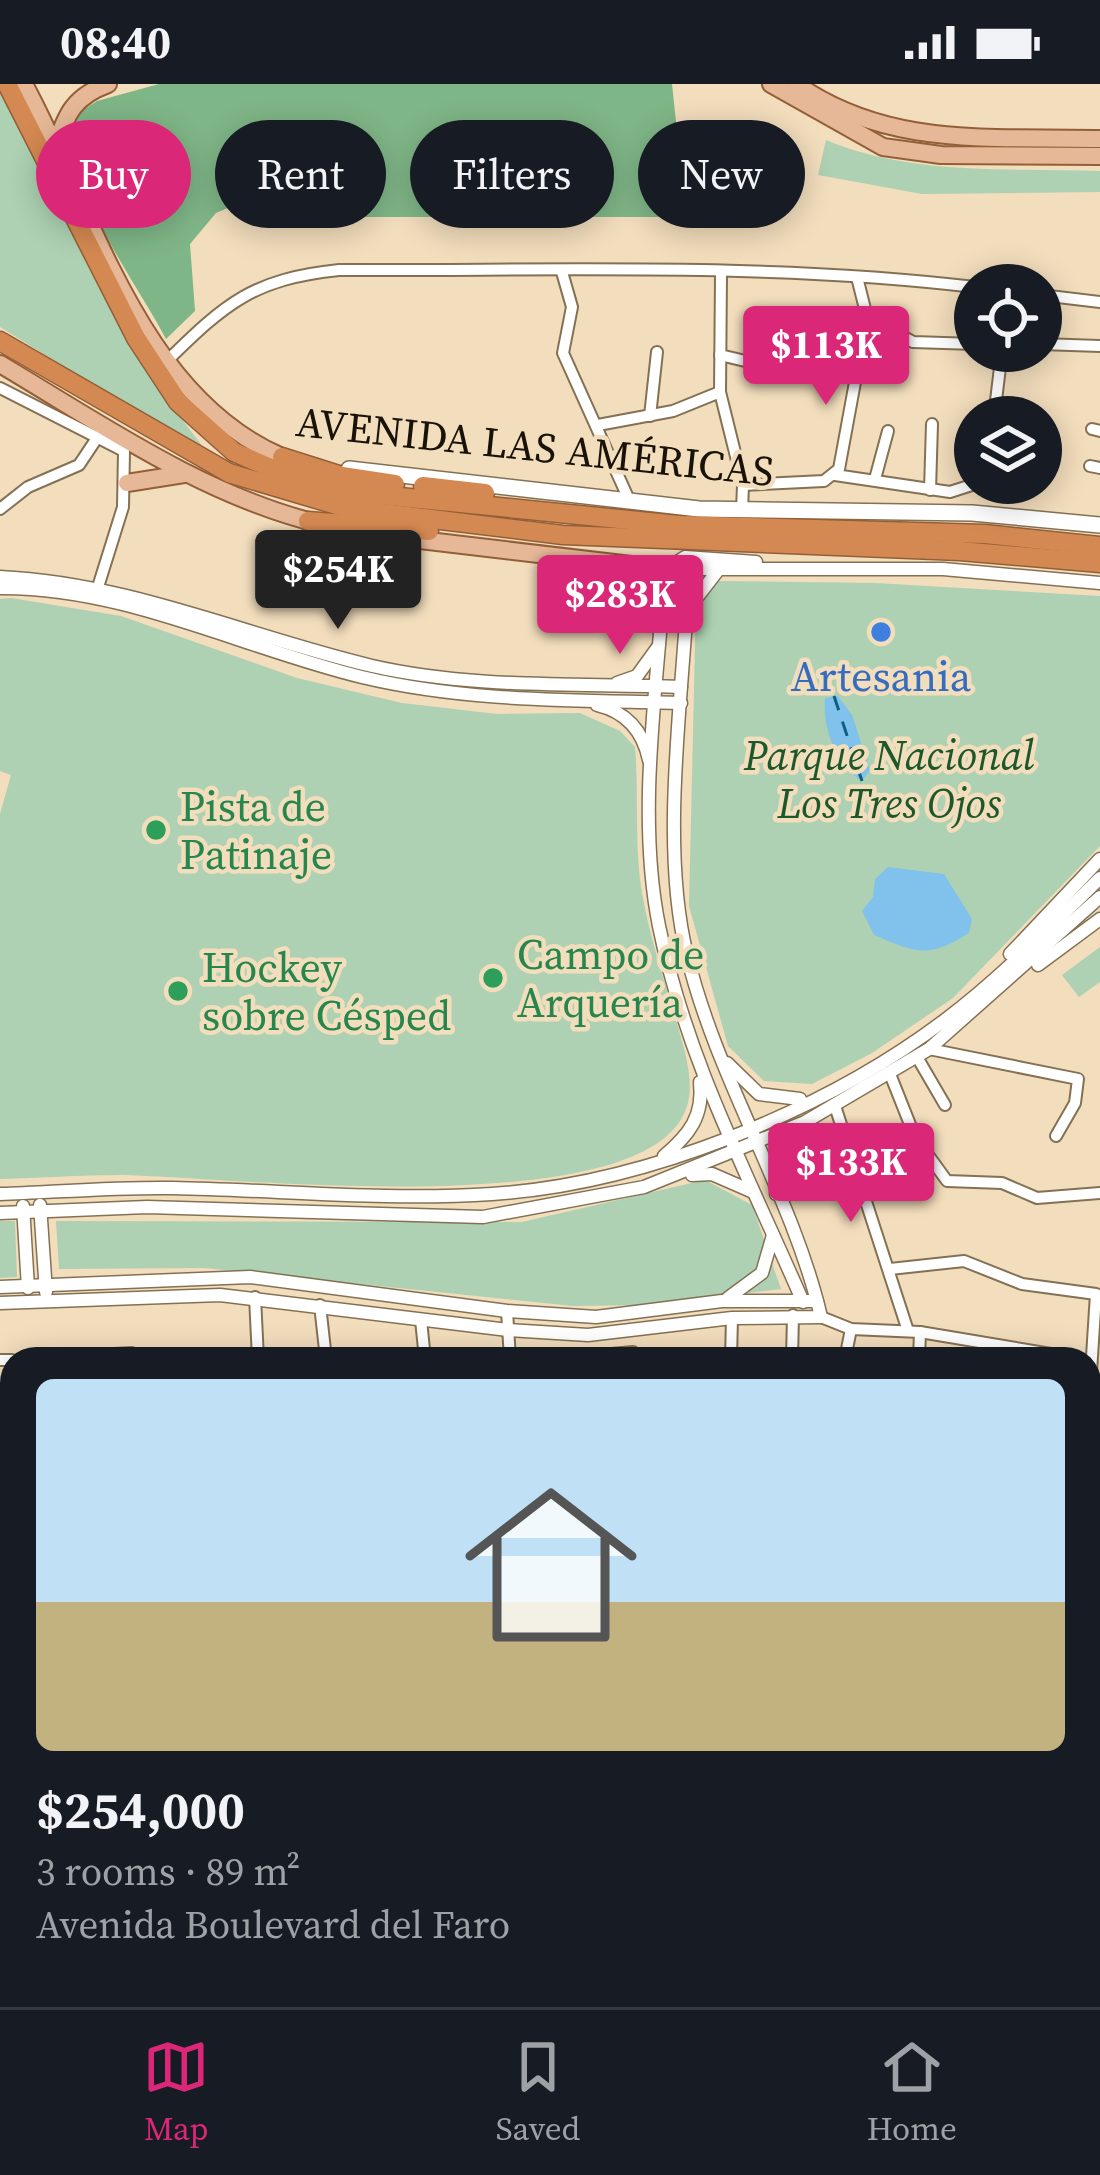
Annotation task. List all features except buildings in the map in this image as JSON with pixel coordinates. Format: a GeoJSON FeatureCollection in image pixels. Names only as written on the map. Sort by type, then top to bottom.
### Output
{"type":"FeatureCollection","features":[{"type":"Feature","properties":{"kind":"highway"},"geometry":{"type":"LineString","coordinates":[[7,84],[136,338],[194,421],[234,452],[296,479],[360,493],[679,525],[963,533],[1100,546]]}},
{"type":"Feature","properties":{"kind":"highway"},"geometry":{"type":"LineString","coordinates":[[0,341],[195,455],[292,495],[350,509],[549,533]]}},
{"type":"Feature","properties":{"kind":"highway"},"geometry":{"type":"LineString","coordinates":[[281,457],[342,476],[589,507],[679,525]]}},
{"type":"Feature","properties":{"kind":"highway"},"geometry":{"type":"LineString","coordinates":[[308,521],[960,551],[1100,563]]}},
{"type":"Feature","properties":{"kind":"main road","name":"AVENIDA LAS AMÉRICAS"},"geometry":{"type":"LineString","coordinates":[[24,84],[43,120]]}},
{"type":"Feature","properties":{"kind":"main road"},"geometry":{"type":"LineString","coordinates":[[65,120],[80,95],[108,84]]}},
{"type":"Feature","properties":{"kind":"main road"},"geometry":{"type":"LineString","coordinates":[[771,84],[883,147],[941,155],[1100,156]]}},
{"type":"Feature","properties":{"kind":"main road"},"geometry":{"type":"LineString","coordinates":[[796,84],[848,116],[900,132],[1100,139]]}},
{"type":"Feature","properties":{"kind":"main road","name":"AVENIDA LAS AMÉRICAS"},"geometry":{"type":"LineString","coordinates":[[96,228],[167,362],[220,423],[281,457],[630,502],[742,511],[972,513],[1100,526]]}},
{"type":"Feature","properties":{"kind":"main road"},"geometry":{"type":"LineString","coordinates":[[0,364],[127,446],[308,521],[551,558],[665,569]]}},
{"type":"Feature","properties":{"kind":"main road"},"geometry":{"type":"LineString","coordinates":[[127,482],[148,475],[192,474]]}},
{"type":"Feature","properties":{"kind":"main road"},"geometry":{"type":"LineString","coordinates":[[551,558],[625,576],[645,590],[662,631]]}},
{"type":"Feature","properties":{"kind":"street"},"geometry":{"type":"LineString","coordinates":[[167,362],[228,302],[285,277],[339,270],[721,275],[794,269],[954,285]]}},
{"type":"Feature","properties":{"kind":"street"},"geometry":{"type":"LineString","coordinates":[[562,272],[572,307],[563,353],[630,502]]}},
{"type":"Feature","properties":{"kind":"street"},"geometry":{"type":"LineString","coordinates":[[721,275],[720,392],[743,485],[742,511]]}},
{"type":"Feature","properties":{"kind":"street"},"geometry":{"type":"LineString","coordinates":[[835,475],[867,317],[857,277]]}},
{"type":"Feature","properties":{"kind":"street"},"geometry":{"type":"LineString","coordinates":[[1062,297],[1100,302]]}},
{"type":"Feature","properties":{"kind":"street"},"geometry":{"type":"LineString","coordinates":[[867,317],[913,342],[954,343]]}},
{"type":"Feature","properties":{"kind":"street"},"geometry":{"type":"LineString","coordinates":[[1062,344],[1100,344]]}},
{"type":"Feature","properties":{"kind":"street"},"geometry":{"type":"LineString","coordinates":[[650,416],[658,352]]}},
{"type":"Feature","properties":{"kind":"street"},"geometry":{"type":"LineString","coordinates":[[720,355],[779,369]]}},
{"type":"Feature","properties":{"kind":"street"},"geometry":{"type":"LineString","coordinates":[[0,388],[127,446],[127,482],[98,587]]}},
{"type":"Feature","properties":{"kind":"street"},"geometry":{"type":"LineString","coordinates":[[598,425],[650,416],[720,392]]}},
{"type":"Feature","properties":{"kind":"street"},"geometry":{"type":"LineString","coordinates":[[931,490],[932,424]]}},
{"type":"Feature","properties":{"kind":"street"},"geometry":{"type":"LineString","coordinates":[[875,479],[888,431]]}},
{"type":"Feature","properties":{"kind":"street"},"geometry":{"type":"LineString","coordinates":[[0,509],[28,487],[79,465],[99,435]]}},
{"type":"Feature","properties":{"kind":"street"},"geometry":{"type":"LineString","coordinates":[[743,485],[814,482],[835,475],[954,491]]}},
{"type":"Feature","properties":{"kind":"street"},"geometry":{"type":"LineString","coordinates":[[665,569],[695,556],[800,568]]}},
{"type":"Feature","properties":{"kind":"street"},"geometry":{"type":"LineString","coordinates":[[665,569],[944,569],[1100,583]]}},
{"type":"Feature","properties":{"kind":"street"},"geometry":{"type":"LineString","coordinates":[[665,569],[653,780],[659,927],[698,1063],[802,1299],[814,1316]]}},
{"type":"Feature","properties":{"kind":"street"},"geometry":{"type":"LineString","coordinates":[[719,569],[691,605],[681,687],[680,908],[686,953],[717,1051],[818,1300],[814,1316]]}},
{"type":"Feature","properties":{"kind":"street"},"geometry":{"type":"LineString","coordinates":[[0,577],[98,587],[373,666],[472,680],[681,687]]}},
{"type":"Feature","properties":{"kind":"street"},"geometry":{"type":"LineString","coordinates":[[0,588],[86,596],[390,683],[573,700],[681,704]]}},
{"type":"Feature","properties":{"kind":"street"},"geometry":{"type":"LineString","coordinates":[[588,687],[637,676],[662,631]]}},
{"type":"Feature","properties":{"kind":"street"},"geometry":{"type":"LineString","coordinates":[[573,700],[628,719],[646,743],[653,780]]}},
{"type":"Feature","properties":{"kind":"street"},"geometry":{"type":"LineString","coordinates":[[971,1000],[1100,859]]}},
{"type":"Feature","properties":{"kind":"street"},"geometry":{"type":"LineString","coordinates":[[0,1194],[170,1188],[380,1197],[491,1194],[591,1181],[657,1162],[747,1127],[814,1099],[886,1060],[971,1000],[1100,878]]}},
{"type":"Feature","properties":{"kind":"street"},"geometry":{"type":"LineString","coordinates":[[989,1001],[1100,896]]}},
{"type":"Feature","properties":{"kind":"street"},"geometry":{"type":"LineString","coordinates":[[0,1213],[148,1208],[483,1217],[584,1201],[678,1176],[805,1123],[890,1074],[1100,919]]}},
{"type":"Feature","properties":{"kind":"street"},"geometry":{"type":"LineString","coordinates":[[717,1051],[759,1094],[814,1099]]}},
{"type":"Feature","properties":{"kind":"street"},"geometry":{"type":"LineString","coordinates":[[923,1053],[945,1105]]}},
{"type":"Feature","properties":{"kind":"street"},"geometry":{"type":"LineString","coordinates":[[923,1053],[1078,1079],[1075,1103],[1056,1136]]}},
{"type":"Feature","properties":{"kind":"street"},"geometry":{"type":"LineString","coordinates":[[657,1162],[687,1137],[699,1115],[698,1063]]}},
{"type":"Feature","properties":{"kind":"street"},"geometry":{"type":"LineString","coordinates":[[890,1074],[915,1137],[947,1180],[1002,1183],[1037,1198],[1100,1193]]}},
{"type":"Feature","properties":{"kind":"street"},"geometry":{"type":"LineString","coordinates":[[835,1106],[917,1347]]}},
{"type":"Feature","properties":{"kind":"street"},"geometry":{"type":"LineString","coordinates":[[776,1195],[784,1151],[805,1123]]}},
{"type":"Feature","properties":{"kind":"street"},"geometry":{"type":"LineString","coordinates":[[678,1176],[712,1174],[756,1195]]}},
{"type":"Feature","properties":{"kind":"street"},"geometry":{"type":"LineString","coordinates":[[39,1192],[46,1300]]}},
{"type":"Feature","properties":{"kind":"street"},"geometry":{"type":"LineString","coordinates":[[22,1193],[28,1293]]}},
{"type":"Feature","properties":{"kind":"street"},"geometry":{"type":"LineString","coordinates":[[722,1301],[762,1273],[773,1234]]}},
{"type":"Feature","properties":{"kind":"street"},"geometry":{"type":"LineString","coordinates":[[890,1269],[964,1261],[1022,1284],[1090,1291],[1098,1302],[1093,1347]]}},
{"type":"Feature","properties":{"kind":"street"},"geometry":{"type":"LineString","coordinates":[[0,1303],[45,1284],[250,1276],[507,1311],[596,1317],[722,1301],[818,1300]]}},
{"type":"Feature","properties":{"kind":"street"},"geometry":{"type":"LineString","coordinates":[[0,1287],[46,1300],[256,1297],[508,1330],[589,1335],[731,1318],[814,1316],[850,1329],[914,1332],[1018,1347]]}},
{"type":"Feature","properties":{"kind":"street"},"geometry":{"type":"LineString","coordinates":[[256,1297],[258,1347]]}},
{"type":"Feature","properties":{"kind":"street"},"geometry":{"type":"LineString","coordinates":[[320,1305],[325,1347]]}},
{"type":"Feature","properties":{"kind":"street"},"geometry":{"type":"LineString","coordinates":[[507,1311],[509,1347]]}},
{"type":"Feature","properties":{"kind":"street"},"geometry":{"type":"LineString","coordinates":[[792,1347],[793,1315]]}},
{"type":"Feature","properties":{"kind":"street"},"geometry":{"type":"LineString","coordinates":[[731,1318],[731,1347]]}},
{"type":"Feature","properties":{"kind":"street"},"geometry":{"type":"LineString","coordinates":[[421,1320],[424,1347]]}},
{"type":"Feature","properties":{"kind":"street"},"geometry":{"type":"LineString","coordinates":[[846,1347],[850,1329]]}},
{"type":"Feature","properties":{"kind":"street"},"geometry":{"type":"LineString","coordinates":[[996,1347],[997,1343]]}},
{"type":"Feature","properties":{"kind":"green space"},"geometry":{"type":"Polygon","coordinates":[[[159,84],[672,84],[676,120],[638,120],[638,217],[614,217],[614,120],[410,120],[410,217],[386,217],[386,120],[215,120],[215,214],[190,244],[195,311],[166,339],[102,228],[191,228],[191,120],[72,120],[97,101],[159,84]]]}},
{"type":"Feature","properties":{"kind":"green space"},"geometry":{"type":"Polygon","coordinates":[[[4,92],[36,159],[36,228],[69,228],[149,371],[212,458],[0,327],[0,93],[4,92]]]}},
{"type":"Feature","properties":{"kind":"green space"},"geometry":{"type":"Polygon","coordinates":[[[826,140],[858,152],[926,165],[1100,171],[1100,192],[922,194],[818,175],[826,140]]]}},
{"type":"Feature","properties":{"kind":"green space","name":"Parque Nacional Los Tres Ojos"},"geometry":{"type":"Polygon","coordinates":[[[717,581],[875,583],[1100,596],[1100,846],[953,998],[872,1053],[812,1084],[764,1081],[728,1046],[689,906],[696,602],[717,581]]]}},
{"type":"Feature","properties":{"kind":"green space"},"geometry":{"type":"Polygon","coordinates":[[[0,599],[121,616],[297,678],[402,703],[497,714],[580,713],[620,731],[635,747],[642,893],[687,1060],[687,1106],[656,1144],[597,1168],[518,1181],[334,1186],[119,1175],[0,1179],[0,814],[11,775],[0,771],[0,599]]]}},
{"type":"Feature","properties":{"kind":"green space"},"geometry":{"type":"Polygon","coordinates":[[[1100,947],[1100,982],[1079,997],[1062,975],[1100,947]]]}},
{"type":"Feature","properties":{"kind":"green space"},"geometry":{"type":"Polygon","coordinates":[[[705,1180],[752,1205],[781,1289],[647,1305],[573,1306],[205,1268],[59,1269],[56,1221],[522,1222],[705,1180]]]}},
{"type":"Feature","properties":{"kind":"green space"},"geometry":{"type":"Polygon","coordinates":[[[0,1221],[15,1221],[17,1277],[0,1278],[0,1221]]]}},
{"type":"Feature","properties":{"kind":"water"},"geometry":{"type":"Polygon","coordinates":[[[838,696],[852,715],[870,770],[862,781],[838,756],[829,733],[825,698],[838,696]]]}},
{"type":"Feature","properties":{"kind":"water"},"geometry":{"type":"Polygon","coordinates":[[[888,867],[944,874],[972,919],[969,933],[932,950],[901,946],[874,935],[862,911],[873,897],[875,879],[888,867]]]}},
{"type":"Feature","properties":{"kind":"ferry route"},"geometry":{"type":"LineString","coordinates":[[834,696],[862,781]]}},
{"type":"Feature","properties":{"kind":"place","name":"Artesania"},"geometry":{"type":"Point","coordinates":[881,632]}},
{"type":"Feature","properties":{"kind":"place","name":"Pista de Patinaje"},"geometry":{"type":"Point","coordinates":[156,830]}},
{"type":"Feature","properties":{"kind":"place","name":"Campo de Arquería"},"geometry":{"type":"Point","coordinates":[493,978]}},
{"type":"Feature","properties":{"kind":"place","name":"Hockey sobre Césped"},"geometry":{"type":"Point","coordinates":[178,991]}}]}
